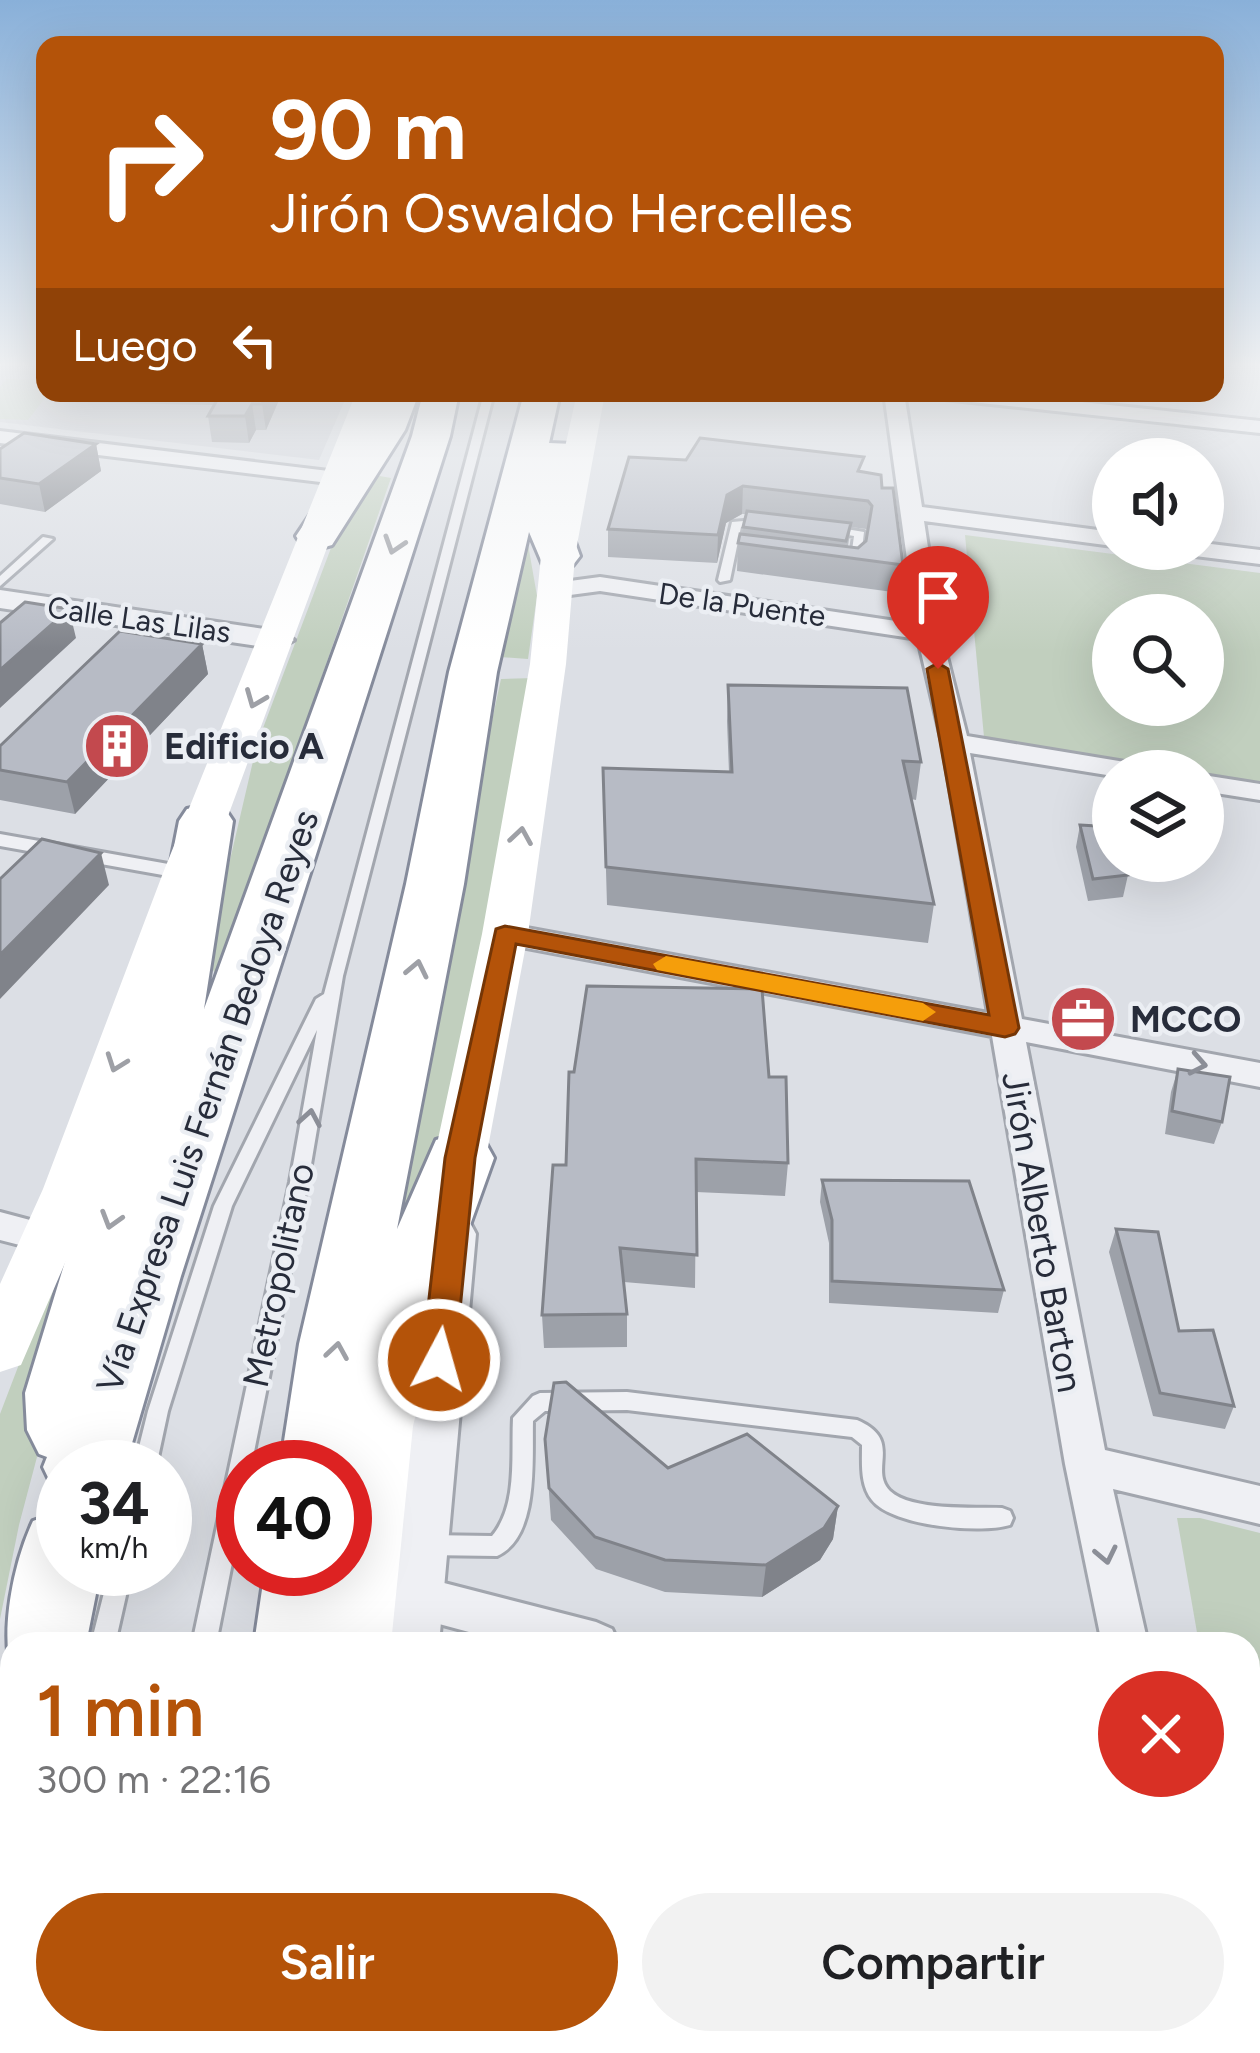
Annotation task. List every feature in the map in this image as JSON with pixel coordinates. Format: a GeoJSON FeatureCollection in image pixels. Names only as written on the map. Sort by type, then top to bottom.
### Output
{"type":"FeatureCollection","features":[{"type":"Feature","properties":{"kind":"highway"},"geometry":{"type":"LineString","coordinates":[[317,536],[367,459]]}},
{"type":"Feature","properties":{"kind":"highway","name":"Vía Expresa Luis Fernán Bedoya Reyes"},"geometry":{"type":"LineString","coordinates":[[92,1440],[423,459]]}},
{"type":"Feature","properties":{"kind":"highway"},"geometry":{"type":"LineString","coordinates":[[325,1440],[338,1344],[435,884],[473,672],[526,459]]}},
{"type":"Feature","properties":{"kind":"highway"},"geometry":{"type":"LineString","coordinates":[[556,573],[548,526],[558,459]]}},
{"type":"Feature","properties":{"kind":"highway"},"geometry":{"type":"LineString","coordinates":[[68,1440],[64,1393],[173,1009],[196,847]]}},
{"type":"Feature","properties":{"kind":"highway"},"geometry":{"type":"LineString","coordinates":[[348,1632],[373,1426],[409,1292],[460,1158]]}},
{"type":"Feature","properties":{"kind":"highway"},"geometry":{"type":"LineString","coordinates":[[45,1632],[52,1596]]}},
{"type":"Feature","properties":{"kind":"highway"},"geometry":{"type":"LineString","coordinates":[[300,1632],[304,1596]]}},
{"type":"Feature","properties":{"kind":"main road"},"geometry":{"type":"LineString","coordinates":[[0,1348],[70,1190],[344,459]]}},
{"type":"Feature","properties":{"kind":"main road"},"geometry":{"type":"LineString","coordinates":[[460,1158],[505,934],[548,664],[556,573],[578,459]]}},
{"type":"Feature","properties":{"kind":"street"},"geometry":{"type":"LineString","coordinates":[[179,459],[337,478]]}},
{"type":"Feature","properties":{"kind":"street","name":"Jirón Alberto Barton"},"geometry":{"type":"LineString","coordinates":[[906,459],[928,621],[955,742],[1086,1464],[1122,1632]]}},
{"type":"Feature","properties":{"kind":"street"},"geometry":{"type":"LineString","coordinates":[[915,513],[1092,535]]}},
{"type":"Feature","properties":{"kind":"street"},"geometry":{"type":"LineString","coordinates":[[1224,553],[1260,557]]}},
{"type":"Feature","properties":{"kind":"street","name":"De la Puente"},"geometry":{"type":"LineString","coordinates":[[556,573],[724,580],[928,621]]}},
{"type":"Feature","properties":{"kind":"street","name":"De la Puente"},"geometry":{"type":"LineString","coordinates":[[556,573],[600,584],[928,621]]}},
{"type":"Feature","properties":{"kind":"street","name":"Calle Las Lilas"},"geometry":{"type":"LineString","coordinates":[[0,599],[278,640]]}},
{"type":"Feature","properties":{"kind":"street"},"geometry":{"type":"LineString","coordinates":[[955,742],[1092,765]]}},
{"type":"Feature","properties":{"kind":"street"},"geometry":{"type":"LineString","coordinates":[[1224,786],[1260,792]]}},
{"type":"Feature","properties":{"kind":"street"},"geometry":{"type":"LineString","coordinates":[[0,840],[196,847]]}},
{"type":"Feature","properties":{"kind":"street"},"geometry":{"type":"LineString","coordinates":[[505,934],[1260,1076]]}},
{"type":"Feature","properties":{"kind":"street"},"geometry":{"type":"LineString","coordinates":[[460,1158],[414,1595],[551,1632]]}},
{"type":"Feature","properties":{"kind":"street"},"geometry":{"type":"LineString","coordinates":[[0,1226],[47,1238]]}},
{"type":"Feature","properties":{"kind":"street"},"geometry":{"type":"LineString","coordinates":[[1086,1464],[1260,1504]]}},
{"type":"Feature","properties":{"kind":"lane","name":"Metropolitano"},"geometry":{"type":"LineString","coordinates":[[206,1632],[335,976],[473,459]]}},
{"type":"Feature","properties":{"kind":"lane"},"geometry":{"type":"LineString","coordinates":[[724,580],[736,524],[773,522]]}},
{"type":"Feature","properties":{"kind":"lane"},"geometry":{"type":"LineString","coordinates":[[815,528],[860,534],[856,566],[843,569]]}},
{"type":"Feature","properties":{"kind":"lane"},"geometry":{"type":"LineString","coordinates":[[0,582],[47,538]]}},
{"type":"Feature","properties":{"kind":"lane"},"geometry":{"type":"LineString","coordinates":[[732,553],[754,556]]}},
{"type":"Feature","properties":{"kind":"lane","name":"Metropolitano"},"geometry":{"type":"LineString","coordinates":[[151,1440],[223,1207],[335,976]]}},
{"type":"Feature","properties":{"kind":"lane"},"geometry":{"type":"LineString","coordinates":[[414,1595],[508,1536],[519,1499],[524,1418],[540,1402],[627,1401],[857,1429],[872,1441],[874,1484],[880,1496],[900,1510],[1002,1518]]}},
{"type":"Feature","properties":{"kind":"lane"},"geometry":{"type":"LineString","coordinates":[[107,1632],[115,1596]]}},
{"type":"Feature","properties":{"kind":"green space"},"geometry":{"type":"Polygon","coordinates":[[[374,475],[391,478],[217,977],[207,959],[257,744],[331,548],[374,475]]]}},
{"type":"Feature","properties":{"kind":"green space"},"geometry":{"type":"Polygon","coordinates":[[[965,535],[1092,551],[1092,570],[1224,568],[1260,573],[1260,782],[1224,776],[1224,750],[1092,750],[1092,755],[984,737],[965,535]]]}},
{"type":"Feature","properties":{"kind":"green space"},"geometry":{"type":"Polygon","coordinates":[[[528,544],[537,596],[528,659],[500,657],[528,544]]]}},
{"type":"Feature","properties":{"kind":"green space"},"geometry":{"type":"Polygon","coordinates":[[[534,678],[463,1094],[399,1236],[380,1236],[501,679],[534,678]]]}},
{"type":"Feature","properties":{"kind":"green space"},"geometry":{"type":"Polygon","coordinates":[[[106,1137],[82,1287],[42,1440],[36,1440],[36,1461],[0,1619],[0,1414],[106,1137]]]}},
{"type":"Feature","properties":{"kind":"green space"},"geometry":{"type":"Polygon","coordinates":[[[1177,1518],[1200,1518],[1260,1533],[1260,1632],[1197,1632],[1177,1518]]]}},
{"type":"Feature","properties":{"kind":"building"},"geometry":{"type":"Polygon","coordinates":[[[0,459],[75,459],[39,484],[0,478],[0,459]]]}},
{"type":"Feature","properties":{"kind":"building"},"geometry":{"type":"Polygon","coordinates":[[[628,459],[863,459],[858,471],[881,475],[882,488],[893,488],[903,565],[738,543],[740,534],[858,548],[866,541],[872,506],[868,501],[743,486],[727,495],[718,535],[608,529],[628,459]]]}},
{"type":"Feature","properties":{"kind":"building"},"geometry":{"type":"Polygon","coordinates":[[[747,511],[851,523],[846,541],[743,527],[747,511]]]}},
{"type":"Feature","properties":{"kind":"building"},"geometry":{"type":"Polygon","coordinates":[[[25,602],[69,609],[0,670],[0,623],[25,602]]]}},
{"type":"Feature","properties":{"kind":"building"},"geometry":{"type":"Polygon","coordinates":[[[120,631],[202,644],[67,782],[0,770],[0,746],[120,631]]]}},
{"type":"Feature","properties":{"kind":"building"},"geometry":{"type":"Polygon","coordinates":[[[728,685],[907,688],[921,762],[903,761],[934,904],[606,867],[603,768],[732,772],[728,685]]]}},
{"type":"Feature","properties":{"kind":"building"},"geometry":{"type":"Polygon","coordinates":[[[1080,825],[1092,826],[1092,875],[1080,825]]]}},
{"type":"Feature","properties":{"kind":"building"},"geometry":{"type":"Polygon","coordinates":[[[42,839],[101,853],[0,955],[0,879],[42,839]]]}},
{"type":"Feature","properties":{"kind":"building"},"geometry":{"type":"Polygon","coordinates":[[[587,986],[762,989],[769,1077],[786,1077],[788,1163],[696,1159],[697,1255],[620,1248],[627,1314],[542,1315],[553,1165],[566,1165],[569,1072],[574,1072],[587,986]]]}},
{"type":"Feature","properties":{"kind":"building"},"geometry":{"type":"Polygon","coordinates":[[[1178,1069],[1230,1077],[1222,1122],[1172,1111],[1178,1069]]]}},
{"type":"Feature","properties":{"kind":"building"},"geometry":{"type":"Polygon","coordinates":[[[822,1180],[969,1181],[1004,1290],[832,1281],[832,1220],[822,1180]]]}},
{"type":"Feature","properties":{"kind":"building"},"geometry":{"type":"Polygon","coordinates":[[[1116,1229],[1158,1232],[1179,1331],[1213,1330],[1234,1406],[1160,1393],[1116,1229]]]}},
{"type":"Feature","properties":{"kind":"building"},"geometry":{"type":"Polygon","coordinates":[[[566,1382],[668,1468],[747,1434],[838,1506],[824,1528],[766,1565],[665,1560],[595,1537],[549,1488],[545,1439],[554,1383],[566,1382]]]}},
{"type":"Feature","properties":{"kind":"slow traffic"},"geometry":{"type":"LineString","coordinates":[[666,964],[923,1012]]}},
{"type":"Feature","properties":{"kind":"place","name":"Edificio A"},"geometry":{"type":"Point","coordinates":[117,746]}},
{"type":"Feature","properties":{"kind":"place","name":"MCCO"},"geometry":{"type":"Point","coordinates":[1083,1019]}},
{"type":"Feature","properties":{"kind":"route"},"geometry":{"type":"LineString","coordinates":[[439,1360],[460,1158],[505,934],[1005,1028],[938,669]]}}]}
